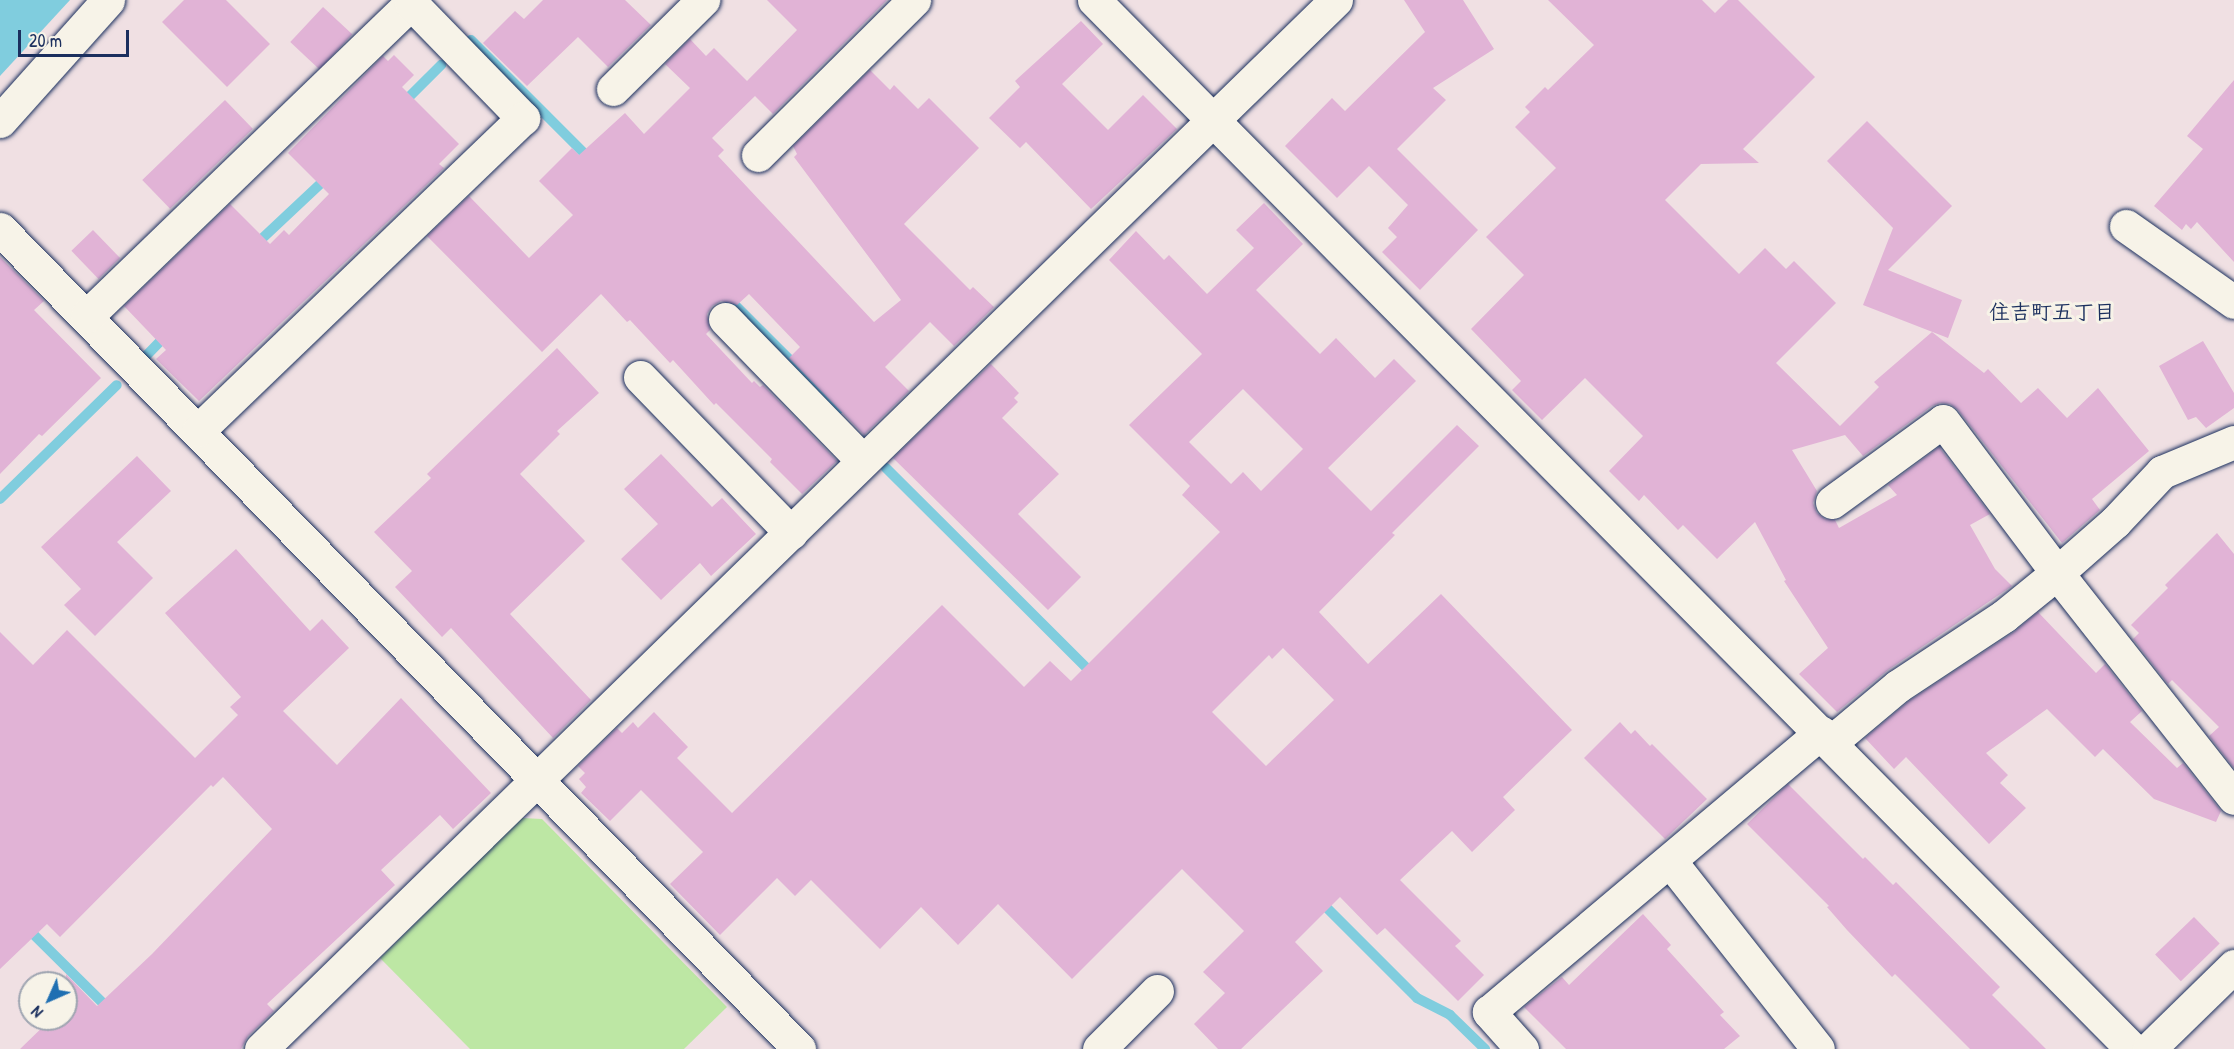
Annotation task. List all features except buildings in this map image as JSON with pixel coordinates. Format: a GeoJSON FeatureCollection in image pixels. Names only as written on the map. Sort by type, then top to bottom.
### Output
{"type":"FeatureCollection","features":[{"type":"Feature","properties":{"kind":"street"},"geometry":{"type":"LineString","coordinates":[[0,121],[108,0]]}},
{"type":"Feature","properties":{"kind":"street"},"geometry":{"type":"LineString","coordinates":[[613,89],[703,0]]}},
{"type":"Feature","properties":{"kind":"street"},"geometry":{"type":"LineString","coordinates":[[758,155],[914,0]]}},
{"type":"Feature","properties":{"kind":"street"},"geometry":{"type":"LineString","coordinates":[[1094,0],[1826,737],[2132,1049]]}},
{"type":"Feature","properties":{"kind":"street"},"geometry":{"type":"LineString","coordinates":[[261,1049],[862,460],[1336,0]]}},
{"type":"Feature","properties":{"kind":"street"},"geometry":{"type":"LineString","coordinates":[[87,316],[411,3],[523,118],[199,430]]}},
{"type":"Feature","properties":{"kind":"street"},"geometry":{"type":"LineString","coordinates":[[2126,226],[2234,302]]}},
{"type":"Feature","properties":{"kind":"street"},"geometry":{"type":"LineString","coordinates":[[0,229],[199,430],[799,1049]]}},
{"type":"Feature","properties":{"kind":"street"},"geometry":{"type":"LineString","coordinates":[[725,318],[862,460]]}},
{"type":"Feature","properties":{"kind":"street"},"geometry":{"type":"LineString","coordinates":[[640,377],[791,532]]}},
{"type":"Feature","properties":{"kind":"street"},"geometry":{"type":"LineString","coordinates":[[1832,502],[1943,421],[2057,573],[2234,798]]}},
{"type":"Feature","properties":{"kind":"street"},"geometry":{"type":"LineString","coordinates":[[1522,1049],[1489,1012],[1670,861],[1826,737],[2004,616],[2115,522],[2162,472],[2234,442]]}},
{"type":"Feature","properties":{"kind":"street"},"geometry":{"type":"LineString","coordinates":[[1670,861],[1818,1049]]}},
{"type":"Feature","properties":{"kind":"street"},"geometry":{"type":"LineString","coordinates":[[2149,1049],[2234,966]]}},
{"type":"Feature","properties":{"kind":"street"},"geometry":{"type":"LineString","coordinates":[[1099,1049],[1157,991]]}},
{"type":"Feature","properties":{"kind":"green space"},"geometry":{"type":"Polygon","coordinates":[[[522,818],[542,819],[727,1007],[684,1049],[470,1049],[380,958],[522,818]]]}},
{"type":"Feature","properties":{"kind":"water"},"geometry":{"type":"Polygon","coordinates":[[[0,0],[70,0],[0,76],[0,0]]]}},
{"type":"Feature","properties":{"kind":"waterway"},"geometry":{"type":"LineString","coordinates":[[471,40],[592,161]]}},
{"type":"Feature","properties":{"kind":"waterway"},"geometry":{"type":"LineString","coordinates":[[401,105],[441,65]]}},
{"type":"Feature","properties":{"kind":"waterway"},"geometry":{"type":"LineString","coordinates":[[254,246],[330,175]]}},
{"type":"Feature","properties":{"kind":"waterway"},"geometry":{"type":"LineString","coordinates":[[725,295],[839,409]]}},
{"type":"Feature","properties":{"kind":"waterway"},"geometry":{"type":"LineString","coordinates":[[145,357],[167,334]]}},
{"type":"Feature","properties":{"kind":"waterway"},"geometry":{"type":"LineString","coordinates":[[0,499],[117,385]]}},
{"type":"Feature","properties":{"kind":"waterway"},"geometry":{"type":"LineString","coordinates":[[886,468],[1096,677]]}},
{"type":"Feature","properties":{"kind":"waterway"},"geometry":{"type":"LineString","coordinates":[[1319,900],[1417,998],[1450,1015],[1485,1049]]}},
{"type":"Feature","properties":{"kind":"waterway"},"geometry":{"type":"LineString","coordinates":[[25,926],[110,1010]]}},
{"type":"Feature","properties":{"kind":"district","name":"住吉町五丁目"},"geometry":{"type":"Point","coordinates":[2052,312]}}]}
